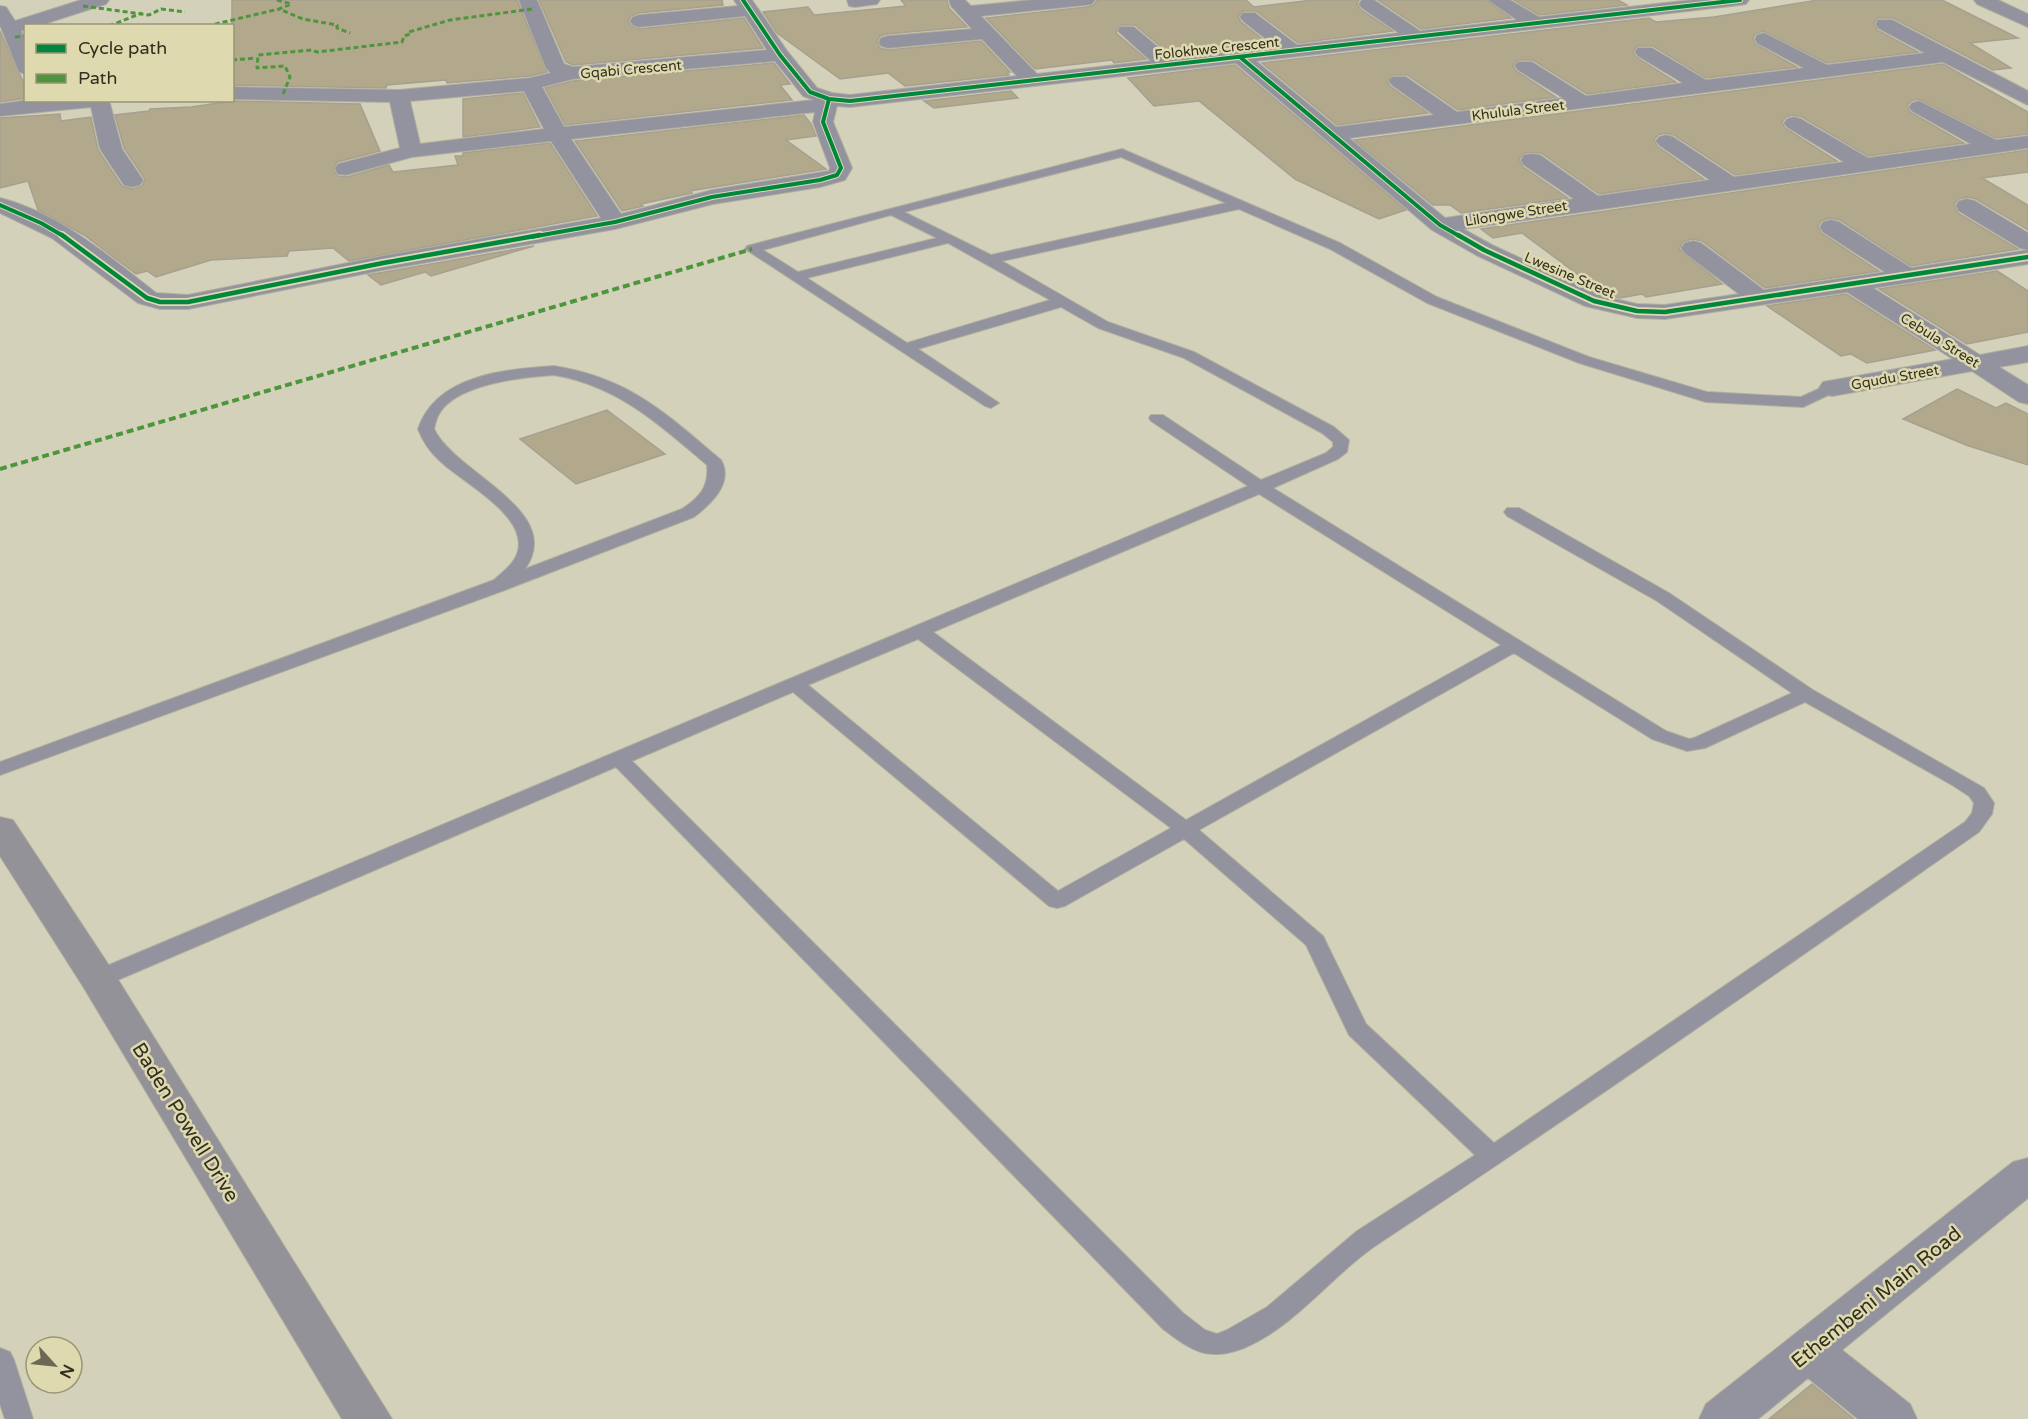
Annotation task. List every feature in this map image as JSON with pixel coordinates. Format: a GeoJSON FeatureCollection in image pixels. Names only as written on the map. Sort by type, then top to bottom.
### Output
{"type":"FeatureCollection","features":[{"type":"Feature","properties":{"kind":"main road","name":"Baden Powell Drive"},"geometry":{"type":"LineString","coordinates":[[0,828],[98,979],[368,1419]]}},
{"type":"Feature","properties":{"kind":"street"},"geometry":{"type":"LineString","coordinates":[[11,28],[100,0]]}},
{"type":"Feature","properties":{"kind":"street","name":"Gqabi Crescent"},"geometry":{"type":"LineString","coordinates":[[528,0],[556,68],[572,73],[780,55]]}},
{"type":"Feature","properties":{"kind":"street"},"geometry":{"type":"LineString","coordinates":[[962,6],[1086,0]]}},
{"type":"Feature","properties":{"kind":"street"},"geometry":{"type":"LineString","coordinates":[[1497,0],[1535,23]]}},
{"type":"Feature","properties":{"kind":"street"},"geometry":{"type":"LineString","coordinates":[[1633,0],[1651,10]]}},
{"type":"Feature","properties":{"kind":"street","name":"Folokhwe Crescent"},"geometry":{"type":"LineString","coordinates":[[639,21],[747,5],[780,55],[810,92],[828,102],[1033,81],[1740,0]]}},
{"type":"Feature","properties":{"kind":"street"},"geometry":{"type":"LineString","coordinates":[[1983,0],[2028,21]]}},
{"type":"Feature","properties":{"kind":"street"},"geometry":{"type":"LineString","coordinates":[[1368,4],[1417,37]]}},
{"type":"Feature","properties":{"kind":"street"},"geometry":{"type":"LineString","coordinates":[[962,6],[1033,81]]}},
{"type":"Feature","properties":{"kind":"street"},"geometry":{"type":"LineString","coordinates":[[0,11],[11,28],[24,63]]}},
{"type":"Feature","properties":{"kind":"street","name":"Folokhwe Crescent"},"geometry":{"type":"LineString","coordinates":[[1249,17],[1293,51]]}},
{"type":"Feature","properties":{"kind":"street"},"geometry":{"type":"LineString","coordinates":[[1885,24],[2028,99]]}},
{"type":"Feature","properties":{"kind":"street","name":"Folokhwe Crescent"},"geometry":{"type":"LineString","coordinates":[[1127,31],[1168,65]]}},
{"type":"Feature","properties":{"kind":"street"},"geometry":{"type":"LineString","coordinates":[[888,42],[987,33]]}},
{"type":"Feature","properties":{"kind":"street"},"geometry":{"type":"LineString","coordinates":[[1764,39],[1824,71]]}},
{"type":"Feature","properties":{"kind":"street"},"geometry":{"type":"LineString","coordinates":[[1645,52],[1703,87]]}},
{"type":"Feature","properties":{"kind":"street","name":"Khulula Street"},"geometry":{"type":"LineString","coordinates":[[1330,134],[1944,56]]}},
{"type":"Feature","properties":{"kind":"street","name":"Lwesine Street"},"geometry":{"type":"LineString","coordinates":[[1240,57],[1440,225],[1484,250],[1594,301],[1615,308],[1665,312],[2028,257]]}},
{"type":"Feature","properties":{"kind":"street","name":"Khulula Street"},"geometry":{"type":"LineString","coordinates":[[1525,66],[1582,102]]}},
{"type":"Feature","properties":{"kind":"street"},"geometry":{"type":"LineString","coordinates":[[234,93],[399,96],[530,84],[572,73]]}},
{"type":"Feature","properties":{"kind":"street","name":"Khulula Street"},"geometry":{"type":"LineString","coordinates":[[1399,81],[1454,118]]}},
{"type":"Feature","properties":{"kind":"street"},"geometry":{"type":"LineString","coordinates":[[530,84],[556,134],[615,222]]}},
{"type":"Feature","properties":{"kind":"street"},"geometry":{"type":"LineString","coordinates":[[399,96],[411,151]]}},
{"type":"Feature","properties":{"kind":"street"},"geometry":{"type":"LineString","coordinates":[[0,110],[48,102]]}},
{"type":"Feature","properties":{"kind":"street"},"geometry":{"type":"LineString","coordinates":[[99,102],[111,149],[132,180]]}},
{"type":"Feature","properties":{"kind":"street"},"geometry":{"type":"LineString","coordinates":[[0,205],[43,222],[68,236],[147,298],[174,303],[287,284],[507,239],[615,222],[712,196],[783,188],[837,175],[841,168],[823,123],[828,102],[411,151],[346,169]]}},
{"type":"Feature","properties":{"kind":"street"},"geometry":{"type":"LineString","coordinates":[[1919,107],[1993,147]]}},
{"type":"Feature","properties":{"kind":"street"},"geometry":{"type":"LineString","coordinates":[[1794,123],[1863,164]]}},
{"type":"Feature","properties":{"kind":"street"},"geometry":{"type":"LineString","coordinates":[[1666,141],[1729,183]]}},
{"type":"Feature","properties":{"kind":"street","name":"Lilongwe Street"},"geometry":{"type":"LineString","coordinates":[[1440,225],[2028,142]]}},
{"type":"Feature","properties":{"kind":"street","name":"Lilongwe Street"},"geometry":{"type":"LineString","coordinates":[[1532,160],[1592,202]]}},
{"type":"Feature","properties":{"kind":"street"},"geometry":{"type":"LineString","coordinates":[[1967,206],[2028,243]]}},
{"type":"Feature","properties":{"kind":"street"},"geometry":{"type":"LineString","coordinates":[[1831,227],[1908,276]]}},
{"type":"Feature","properties":{"kind":"street"},"geometry":{"type":"LineString","coordinates":[[1693,248],[1760,298]]}},
{"type":"Feature","properties":{"kind":"street","name":"Cebula Street"},"geometry":{"type":"LineString","coordinates":[[1851,284],[2028,396]]}},
{"type":"Feature","properties":{"kind":"street","name":"Gqudu Street"},"geometry":{"type":"LineString","coordinates":[[1832,387],[2028,354]]}},
{"type":"Feature","properties":{"kind":"street","name":"Ethembeni Main Road"},"geometry":{"type":"LineString","coordinates":[[1723,1419],[2028,1174]]}},
{"type":"Feature","properties":{"kind":"street"},"geometry":{"type":"LineString","coordinates":[[1809,1351],[1893,1419]]}},
{"type":"Feature","properties":{"kind":"lane"},"geometry":{"type":"LineString","coordinates":[[992,403],[752,249],[891,211],[1122,153],[1335,246],[1432,300],[1584,360],[1706,398],[1803,402],[1832,387]]}},
{"type":"Feature","properties":{"kind":"lane"},"geometry":{"type":"LineString","coordinates":[[990,259],[1242,204]]}},
{"type":"Feature","properties":{"kind":"lane"},"geometry":{"type":"LineString","coordinates":[[98,979],[1260,487],[1332,456],[1341,449],[1341,440],[1328,430],[1189,355],[1103,325],[990,259],[891,211]]}},
{"type":"Feature","properties":{"kind":"lane"},"geometry":{"type":"LineString","coordinates":[[795,277],[949,239]]}},
{"type":"Feature","properties":{"kind":"lane"},"geometry":{"type":"LineString","coordinates":[[905,348],[1064,302]]}},
{"type":"Feature","properties":{"kind":"lane"},"geometry":{"type":"LineString","coordinates":[[0,769],[499,586],[688,513],[709,498],[717,479],[715,463],[642,402],[615,386],[590,376],[558,370],[527,371],[502,375],[471,385],[450,396],[432,412],[426,429],[435,447],[512,512],[526,532],[526,550],[520,564],[499,586]]}},
{"type":"Feature","properties":{"kind":"lane"},"geometry":{"type":"LineString","coordinates":[[1157,418],[1260,487],[1512,646],[1659,735],[1687,745],[1708,741],[1806,694]]}},
{"type":"Feature","properties":{"kind":"lane"},"geometry":{"type":"LineString","coordinates":[[619,759],[1165,1312],[1196,1339],[1217,1345],[1236,1340],[1277,1315],[1366,1238],[1492,1156],[1972,827],[1982,814],[1984,803],[1977,792],[1806,694],[1663,597],[1513,512]]}},
{"type":"Feature","properties":{"kind":"lane"},"geometry":{"type":"LineString","coordinates":[[919,631],[1185,829],[1315,941],[1357,1029],[1492,1156]]}},
{"type":"Feature","properties":{"kind":"lane"},"geometry":{"type":"LineString","coordinates":[[795,684],[1057,901],[1512,646]]}},
{"type":"Feature","properties":{"kind":"lane"},"geometry":{"type":"LineString","coordinates":[[0,1360],[19,1419]]}},
{"type":"Feature","properties":{"kind":"building"},"geometry":{"type":"Polygon","coordinates":[[[232,0],[517,0],[547,72],[530,76],[447,83],[446,80],[387,85],[386,88],[234,85],[234,24],[232,24],[232,0]]]}},
{"type":"Feature","properties":{"kind":"building"},"geometry":{"type":"Polygon","coordinates":[[[539,0],[722,0],[723,5],[638,13],[631,16],[628,21],[631,26],[639,29],[744,18],[763,48],[573,65],[566,62],[539,0]]]}},
{"type":"Feature","properties":{"kind":"building"},"geometry":{"type":"Polygon","coordinates":[[[901,0],[947,0],[949,8],[967,27],[887,34],[880,36],[877,41],[880,48],[888,50],[981,41],[1010,72],[1007,72],[1009,75],[905,86],[888,73],[840,79],[777,33],[763,12],[808,7],[814,15],[906,6],[901,0]]]}},
{"type":"Feature","properties":{"kind":"building"},"geometry":{"type":"Polygon","coordinates":[[[1097,0],[1246,0],[1254,7],[1313,0],[1359,0],[1357,4],[1361,10],[1393,31],[1298,43],[1256,11],[1243,11],[1238,17],[1241,22],[1270,45],[1173,57],[1135,25],[1120,25],[1116,33],[1146,59],[1114,63],[1112,60],[1035,69],[986,18],[1086,7],[1094,5],[1097,0]]]}},
{"type":"Feature","properties":{"kind":"building"},"geometry":{"type":"Polygon","coordinates":[[[1378,0],[1486,0],[1511,18],[1421,29],[1378,0]]]}},
{"type":"Feature","properties":{"kind":"building"},"geometry":{"type":"Polygon","coordinates":[[[1514,0],[1618,0],[1627,5],[1539,15],[1514,0]]]}},
{"type":"Feature","properties":{"kind":"building"},"geometry":{"type":"Polygon","coordinates":[[[1818,0],[1942,0],[2018,38],[1970,43],[2011,68],[1993,70],[1893,18],[1878,18],[1874,23],[1877,30],[1918,52],[1827,63],[1763,31],[1755,34],[1753,38],[1755,44],[1797,67],[1706,78],[1653,46],[1638,46],[1633,52],[1636,57],[1676,82],[1587,94],[1533,60],[1518,60],[1513,66],[1516,71],[1556,97],[1458,110],[1407,75],[1392,75],[1387,81],[1390,86],[1428,113],[1337,125],[1262,63],[1649,18],[1656,22],[1714,17],[1818,0]]]}},
{"type":"Feature","properties":{"kind":"building"},"geometry":{"type":"Polygon","coordinates":[[[0,31],[24,84],[24,98],[0,102],[0,31]]]}},
{"type":"Feature","properties":{"kind":"building"},"geometry":{"type":"Polygon","coordinates":[[[774,63],[790,84],[780,85],[792,100],[565,125],[545,88],[573,81],[774,63]]]}},
{"type":"Feature","properties":{"kind":"building"},"geometry":{"type":"Polygon","coordinates":[[[1943,64],[2028,112],[2028,134],[1996,138],[1918,99],[1911,101],[1907,106],[1910,112],[1964,143],[1868,156],[1802,117],[1793,115],[1786,117],[1782,122],[1785,128],[1837,161],[1735,175],[1674,135],[1665,133],[1658,135],[1654,140],[1657,146],[1704,179],[1599,194],[1541,153],[1524,153],[1519,159],[1523,167],[1568,198],[1461,213],[1450,205],[1433,205],[1354,140],[1943,64]]]}},
{"type":"Feature","properties":{"kind":"building"},"geometry":{"type":"Polygon","coordinates":[[[1235,65],[1406,210],[1379,219],[1295,179],[1199,101],[1154,106],[1128,78],[1235,65]]]}},
{"type":"Feature","properties":{"kind":"building"},"geometry":{"type":"Polygon","coordinates":[[[1011,91],[1018,98],[934,108],[924,101],[1011,91]]]}},
{"type":"Feature","properties":{"kind":"building"},"geometry":{"type":"Polygon","coordinates":[[[523,93],[540,127],[463,137],[463,99],[523,93]]]}},
{"type":"Feature","properties":{"kind":"building"},"geometry":{"type":"Polygon","coordinates":[[[234,101],[360,104],[380,151],[337,162],[333,170],[338,176],[347,177],[389,165],[393,172],[458,165],[455,156],[463,156],[463,153],[550,143],[597,216],[349,261],[333,248],[289,251],[287,256],[211,260],[156,277],[147,271],[136,274],[84,235],[38,210],[28,181],[0,188],[0,118],[60,114],[61,121],[91,117],[98,150],[122,186],[133,189],[142,186],[145,179],[124,148],[115,115],[149,111],[150,109],[191,107],[234,101]]]}},
{"type":"Feature","properties":{"kind":"building"},"geometry":{"type":"Polygon","coordinates":[[[804,115],[816,136],[786,140],[826,169],[690,191],[692,193],[641,204],[643,206],[622,211],[575,141],[804,115]]]}},
{"type":"Feature","properties":{"kind":"building"},"geometry":{"type":"Polygon","coordinates":[[[2028,150],[2028,172],[1982,178],[2028,205],[2028,230],[1976,199],[1968,197],[1958,199],[1954,205],[1958,213],[2018,249],[1911,266],[1840,220],[1830,218],[1821,221],[1818,226],[1821,233],[1879,271],[1765,288],[1702,241],[1692,239],[1683,242],[1679,249],[1722,284],[1646,297],[1642,294],[1620,298],[1604,294],[1522,233],[1493,238],[1481,229],[2028,150]]]}},
{"type":"Feature","properties":{"kind":"building"},"geometry":{"type":"Polygon","coordinates":[[[534,246],[431,276],[425,272],[381,285],[368,275],[534,246]]]}},
{"type":"Feature","properties":{"kind":"building"},"geometry":{"type":"Polygon","coordinates":[[[1997,271],[2028,291],[2028,332],[1967,344],[1879,289],[1997,271]]]}},
{"type":"Feature","properties":{"kind":"building"},"geometry":{"type":"Polygon","coordinates":[[[1846,294],[1935,350],[1867,363],[1851,354],[1841,356],[1767,306],[1846,294]]]}},
{"type":"Feature","properties":{"kind":"building"},"geometry":{"type":"Polygon","coordinates":[[[1957,389],[1996,408],[2006,403],[2028,414],[2028,465],[1966,445],[1903,419],[1957,389]]]}},
{"type":"Feature","properties":{"kind":"building"},"geometry":{"type":"Polygon","coordinates":[[[607,410],[665,454],[576,484],[520,439],[607,410]]]}},
{"type":"Feature","properties":{"kind":"building"},"geometry":{"type":"Polygon","coordinates":[[[1812,1384],[1854,1419],[1769,1419],[1812,1384]]]}},
{"type":"Feature","properties":{"kind":"marked path"},"geometry":{"type":"LineString","coordinates":[[277,0],[291,4],[279,9],[303,19],[337,25],[337,28],[350,33]]}},
{"type":"Feature","properties":{"kind":"marked path"},"geometry":{"type":"LineString","coordinates":[[83,6],[149,15],[161,9],[185,12]]}},
{"type":"Feature","properties":{"kind":"marked path"},"geometry":{"type":"LineString","coordinates":[[215,24],[279,9]]}},
{"type":"Feature","properties":{"kind":"marked path"},"geometry":{"type":"LineString","coordinates":[[283,94],[290,77],[285,66],[257,68],[258,55],[312,50],[317,52],[402,42],[404,36],[410,34],[409,32],[428,25],[532,9]]}},
{"type":"Feature","properties":{"kind":"marked path"},"geometry":{"type":"LineString","coordinates":[[114,24],[142,13]]}},
{"type":"Feature","properties":{"kind":"marked path"},"geometry":{"type":"LineString","coordinates":[[15,37],[24,36]]}},
{"type":"Feature","properties":{"kind":"marked path"},"geometry":{"type":"LineString","coordinates":[[234,60],[256,58]]}},
{"type":"Feature","properties":{"kind":"marked path"},"geometry":{"type":"LineString","coordinates":[[0,469],[752,249]]}},
{"type":"Feature","properties":{"kind":"cycle path"},"geometry":{"type":"LineString","coordinates":[[743,0],[780,55],[810,92],[829,99],[850,101],[1740,0]]}},
{"type":"Feature","properties":{"kind":"cycle path"},"geometry":{"type":"LineString","coordinates":[[1240,57],[1440,225],[1484,250],[1594,301],[1637,311],[1665,312],[2028,257]]}},
{"type":"Feature","properties":{"kind":"cycle path"},"geometry":{"type":"LineString","coordinates":[[0,205],[22,213],[78,245],[147,298],[160,302],[188,302],[383,263],[615,222],[712,197],[820,180],[837,175],[841,168],[823,122],[829,99]]}}]}
